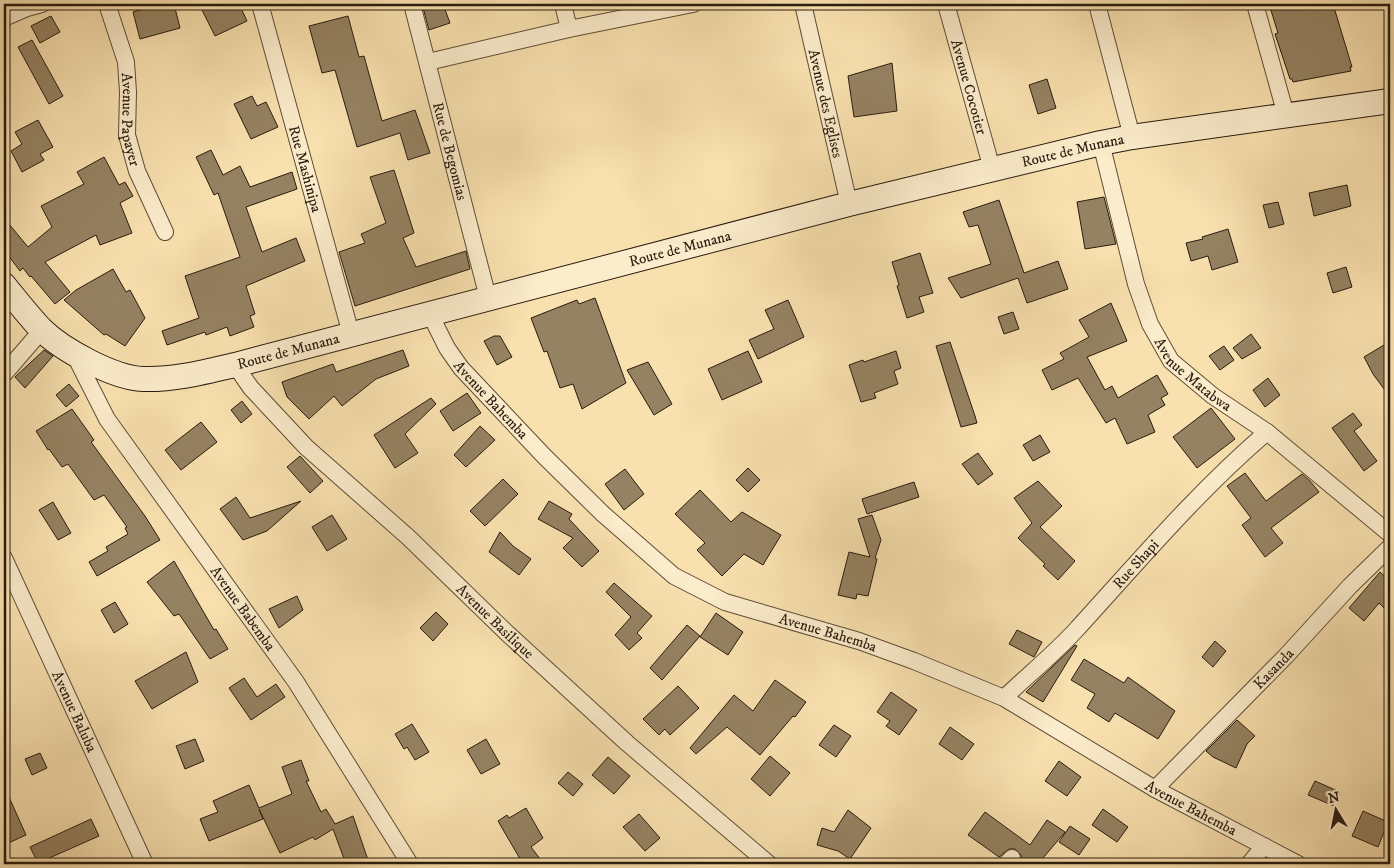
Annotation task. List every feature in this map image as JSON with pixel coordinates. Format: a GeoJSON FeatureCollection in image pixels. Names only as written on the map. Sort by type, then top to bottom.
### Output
{"type":"FeatureCollection","features":[{"type":"Feature","properties":{"kind":"main road","name":"Route de Munana"},"geometry":{"type":"LineString","coordinates":[[4,285],[42,330],[74,354],[110,371],[142,380],[174,378],[234,365],[849,204],[1101,143],[1132,136],[1390,101]]}},
{"type":"Feature","properties":{"kind":"street"},"geometry":{"type":"LineString","coordinates":[[4,18],[42,4]]}},
{"type":"Feature","properties":{"kind":"street","name":"Avenue Papayer"},"geometry":{"type":"LineString","coordinates":[[107,4],[126,62],[128,92],[127,134],[137,171],[165,232]]}},
{"type":"Feature","properties":{"kind":"street","name":"Rue Mashinipa"},"geometry":{"type":"LineString","coordinates":[[260,4],[351,334]]}},
{"type":"Feature","properties":{"kind":"street","name":"Rue de Begomias"},"geometry":{"type":"LineString","coordinates":[[412,4],[488,298]]}},
{"type":"Feature","properties":{"kind":"street"},"geometry":{"type":"LineString","coordinates":[[562,4],[570,29]]}},
{"type":"Feature","properties":{"kind":"street"},"geometry":{"type":"LineString","coordinates":[[428,62],[570,29],[693,4]]}},
{"type":"Feature","properties":{"kind":"street","name":"Avenue des Eglises"},"geometry":{"type":"LineString","coordinates":[[803,4],[849,204]]}},
{"type":"Feature","properties":{"kind":"street","name":"Avenue Cocotier"},"geometry":{"type":"LineString","coordinates":[[946,4],[992,169]]}},
{"type":"Feature","properties":{"kind":"street"},"geometry":{"type":"LineString","coordinates":[[1097,4],[1132,136]]}},
{"type":"Feature","properties":{"kind":"street"},"geometry":{"type":"LineString","coordinates":[[1255,4],[1286,115]]}},
{"type":"Feature","properties":{"kind":"street","name":"Avenue Matabwa"},"geometry":{"type":"LineString","coordinates":[[1101,143],[1136,284],[1150,324],[1171,360],[1213,396],[1267,432],[1390,534]]}},
{"type":"Feature","properties":{"kind":"street","name":"Avenue Bahemba"},"geometry":{"type":"LineString","coordinates":[[430,314],[447,348],[461,368],[544,456],[603,514],[674,576],[725,602],[860,641],[1004,698],[1155,789],[1298,864]]}},
{"type":"Feature","properties":{"kind":"street"},"geometry":{"type":"LineString","coordinates":[[4,374],[42,330]]}},
{"type":"Feature","properties":{"kind":"street","name":"Avenue Babemba"},"geometry":{"type":"LineString","coordinates":[[74,354],[107,419],[296,682],[410,864]]}},
{"type":"Feature","properties":{"kind":"street","name":"Avenue Basilique"},"geometry":{"type":"LineString","coordinates":[[234,365],[251,388],[306,448],[408,537],[508,634],[627,744],[769,864]]}},
{"type":"Feature","properties":{"kind":"street","name":"Rue Shapi"},"geometry":{"type":"LineString","coordinates":[[1004,698],[1075,631],[1152,544],[1237,458],[1267,432]]}},
{"type":"Feature","properties":{"kind":"street","name":"Kasanda"},"geometry":{"type":"LineString","coordinates":[[1155,789],[1285,657],[1350,586],[1390,547]]}},
{"type":"Feature","properties":{"kind":"street","name":"Avenue Baluba"},"geometry":{"type":"LineString","coordinates":[[4,558],[145,864]]}},
{"type":"Feature","properties":{"kind":"street"},"geometry":{"type":"LineString","coordinates":[[1250,864],[1264,846]]}},
{"type":"Feature","properties":{"kind":"building"},"geometry":{"type":"Polygon","coordinates":[[[162,4],[174,4],[180,28],[140,39],[133,12],[162,4]]]}},
{"type":"Feature","properties":{"kind":"building"},"geometry":{"type":"Polygon","coordinates":[[[199,4],[239,4],[247,21],[215,36],[199,4]]]}},
{"type":"Feature","properties":{"kind":"building"},"geometry":{"type":"Polygon","coordinates":[[[422,4],[443,4],[450,23],[429,30],[422,4]]]}},
{"type":"Feature","properties":{"kind":"building"},"geometry":{"type":"Polygon","coordinates":[[[1269,4],[1333,4],[1352,67],[1350,67],[1351,71],[1293,82],[1290,79],[1275,34],[1278,33],[1269,4]]]}},
{"type":"Feature","properties":{"kind":"building"},"geometry":{"type":"Polygon","coordinates":[[[51,16],[60,32],[40,43],[31,26],[51,16]]]}},
{"type":"Feature","properties":{"kind":"building"},"geometry":{"type":"Polygon","coordinates":[[[348,16],[359,57],[364,56],[382,121],[415,110],[430,153],[408,160],[400,133],[357,147],[335,70],[322,73],[309,26],[348,16]]]}},
{"type":"Feature","properties":{"kind":"building"},"geometry":{"type":"Polygon","coordinates":[[[32,40],[63,96],[49,104],[18,47],[32,40]]]}},
{"type":"Feature","properties":{"kind":"building"},"geometry":{"type":"Polygon","coordinates":[[[892,63],[897,111],[854,117],[848,76],[892,63]]]}},
{"type":"Feature","properties":{"kind":"building"},"geometry":{"type":"Polygon","coordinates":[[[1047,79],[1056,108],[1038,114],[1029,85],[1047,79]]]}},
{"type":"Feature","properties":{"kind":"building"},"geometry":{"type":"Polygon","coordinates":[[[252,96],[257,106],[266,102],[278,127],[251,139],[234,104],[252,96]]]}},
{"type":"Feature","properties":{"kind":"building"},"geometry":{"type":"Polygon","coordinates":[[[38,120],[53,147],[40,154],[44,160],[22,172],[11,151],[22,144],[15,132],[38,120]]]}},
{"type":"Feature","properties":{"kind":"building"},"geometry":{"type":"Polygon","coordinates":[[[211,150],[223,175],[240,166],[250,187],[292,172],[297,189],[246,207],[262,252],[296,238],[305,261],[246,286],[255,314],[250,316],[254,327],[230,336],[227,327],[206,335],[205,332],[167,345],[162,331],[199,318],[185,276],[240,257],[218,193],[214,195],[196,157],[211,150]]]}},
{"type":"Feature","properties":{"kind":"building"},"geometry":{"type":"Polygon","coordinates":[[[104,157],[119,185],[125,182],[133,196],[120,203],[132,233],[100,245],[96,235],[45,262],[70,292],[55,304],[23,268],[20,271],[4,250],[4,218],[28,247],[52,227],[41,206],[84,184],[77,172],[104,157]]]}},
{"type":"Feature","properties":{"kind":"building"},"geometry":{"type":"Polygon","coordinates":[[[394,170],[414,233],[403,238],[416,267],[466,251],[470,269],[355,306],[339,252],[365,243],[361,234],[386,223],[370,177],[394,170]]]}},
{"type":"Feature","properties":{"kind":"building"},"geometry":{"type":"Polygon","coordinates":[[[1347,185],[1351,206],[1314,216],[1309,193],[1347,185]]]}},
{"type":"Feature","properties":{"kind":"building"},"geometry":{"type":"Polygon","coordinates":[[[1104,197],[1116,244],[1085,249],[1077,202],[1104,197]]]}},
{"type":"Feature","properties":{"kind":"building"},"geometry":{"type":"Polygon","coordinates":[[[999,200],[1024,273],[1058,261],[1068,289],[1027,303],[1018,278],[961,298],[948,278],[991,264],[978,225],[969,227],[963,212],[999,200]]]}},
{"type":"Feature","properties":{"kind":"building"},"geometry":{"type":"Polygon","coordinates":[[[1278,202],[1284,224],[1269,228],[1263,205],[1278,202]]]}},
{"type":"Feature","properties":{"kind":"building"},"geometry":{"type":"Polygon","coordinates":[[[1228,229],[1238,262],[1212,270],[1208,256],[1191,261],[1186,243],[1203,239],[1202,237],[1228,229]]]}},
{"type":"Feature","properties":{"kind":"building"},"geometry":{"type":"Polygon","coordinates":[[[920,253],[933,293],[919,297],[924,312],[907,318],[892,262],[920,253]]]}},
{"type":"Feature","properties":{"kind":"building"},"geometry":{"type":"Polygon","coordinates":[[[1346,267],[1352,287],[1333,293],[1327,273],[1346,267]]]}},
{"type":"Feature","properties":{"kind":"building"},"geometry":{"type":"Polygon","coordinates":[[[113,269],[126,292],[130,290],[145,318],[125,346],[106,334],[104,335],[64,300],[76,290],[113,269]]]}},
{"type":"Feature","properties":{"kind":"building"},"geometry":{"type":"Polygon","coordinates":[[[595,298],[626,383],[582,409],[573,384],[560,388],[547,351],[544,352],[531,318],[577,300],[579,304],[595,298]]]}},
{"type":"Feature","properties":{"kind":"building"},"geometry":{"type":"Polygon","coordinates":[[[788,300],[804,337],[758,359],[749,340],[774,329],[765,310],[788,300]]]}},
{"type":"Feature","properties":{"kind":"building"},"geometry":{"type":"Polygon","coordinates":[[[1111,303],[1127,341],[1087,357],[1105,390],[1112,386],[1118,398],[1157,375],[1168,394],[1161,398],[1165,405],[1148,415],[1155,432],[1127,444],[1115,418],[1106,423],[1078,378],[1052,390],[1042,370],[1064,359],[1060,353],[1089,337],[1079,320],[1111,303]]]}},
{"type":"Feature","properties":{"kind":"building"},"geometry":{"type":"Polygon","coordinates":[[[1013,312],[1019,329],[1004,334],[998,317],[1013,312]]]}},
{"type":"Feature","properties":{"kind":"building"},"geometry":{"type":"Polygon","coordinates":[[[1251,334],[1261,348],[1242,359],[1233,348],[1251,334]]]}},
{"type":"Feature","properties":{"kind":"building"},"geometry":{"type":"Polygon","coordinates":[[[494,336],[500,336],[512,357],[497,365],[484,341],[494,336]]]}},
{"type":"Feature","properties":{"kind":"building"},"geometry":{"type":"Polygon","coordinates":[[[950,342],[977,423],[961,427],[936,346],[950,342]]]}},
{"type":"Feature","properties":{"kind":"building"},"geometry":{"type":"Polygon","coordinates":[[[1384,345],[1390,356],[1390,397],[1373,374],[1364,357],[1384,345]]]}},
{"type":"Feature","properties":{"kind":"building"},"geometry":{"type":"Polygon","coordinates":[[[1224,346],[1234,360],[1220,370],[1209,356],[1224,346]]]}},
{"type":"Feature","properties":{"kind":"building"},"geometry":{"type":"Polygon","coordinates":[[[44,350],[53,356],[25,388],[15,377],[44,350]]]}},
{"type":"Feature","properties":{"kind":"building"},"geometry":{"type":"Polygon","coordinates":[[[403,350],[409,366],[376,379],[342,406],[334,396],[309,419],[287,397],[282,382],[333,364],[336,372],[403,350]]]}},
{"type":"Feature","properties":{"kind":"building"},"geometry":{"type":"Polygon","coordinates":[[[748,351],[762,382],[722,400],[708,369],[748,351]]]}},
{"type":"Feature","properties":{"kind":"building"},"geometry":{"type":"Polygon","coordinates":[[[896,351],[901,368],[894,371],[898,384],[874,393],[876,398],[861,402],[849,365],[896,351]]]}},
{"type":"Feature","properties":{"kind":"building"},"geometry":{"type":"Polygon","coordinates":[[[648,362],[672,404],[654,415],[627,370],[648,362]]]}},
{"type":"Feature","properties":{"kind":"building"},"geometry":{"type":"Polygon","coordinates":[[[1268,378],[1280,395],[1265,407],[1253,390],[1268,378]]]}},
{"type":"Feature","properties":{"kind":"building"},"geometry":{"type":"Polygon","coordinates":[[[69,384],[79,396],[66,407],[56,395],[69,384]]]}},
{"type":"Feature","properties":{"kind":"building"},"geometry":{"type":"Polygon","coordinates":[[[467,393],[481,413],[453,431],[440,411],[467,393]]]}},
{"type":"Feature","properties":{"kind":"building"},"geometry":{"type":"Polygon","coordinates":[[[431,398],[436,404],[405,434],[418,453],[395,468],[374,435],[431,398]]]}},
{"type":"Feature","properties":{"kind":"building"},"geometry":{"type":"Polygon","coordinates":[[[242,401],[252,414],[241,423],[231,410],[242,401]]]}},
{"type":"Feature","properties":{"kind":"building"},"geometry":{"type":"Polygon","coordinates":[[[1211,408],[1235,439],[1197,468],[1173,437],[1211,408]]]}},
{"type":"Feature","properties":{"kind":"building"},"geometry":{"type":"Polygon","coordinates":[[[72,409],[94,440],[91,442],[145,516],[160,540],[97,576],[89,562],[108,551],[106,547],[128,534],[125,528],[127,527],[104,495],[94,500],[68,464],[62,467],[36,431],[72,409]]]}},
{"type":"Feature","properties":{"kind":"building"},"geometry":{"type":"Polygon","coordinates":[[[1353,413],[1362,425],[1354,431],[1377,461],[1364,471],[1332,428],[1353,413]]]}},
{"type":"Feature","properties":{"kind":"building"},"geometry":{"type":"Polygon","coordinates":[[[201,422],[217,442],[181,470],[165,450],[201,422]]]}},
{"type":"Feature","properties":{"kind":"building"},"geometry":{"type":"Polygon","coordinates":[[[480,426],[495,440],[466,467],[454,455],[480,426]]]}},
{"type":"Feature","properties":{"kind":"building"},"geometry":{"type":"Polygon","coordinates":[[[1040,435],[1050,452],[1033,461],[1023,445],[1040,435]]]}},
{"type":"Feature","properties":{"kind":"building"},"geometry":{"type":"Polygon","coordinates":[[[978,453],[993,474],[978,485],[962,464],[978,453]]]}},
{"type":"Feature","properties":{"kind":"building"},"geometry":{"type":"Polygon","coordinates":[[[300,456],[323,481],[310,493],[287,467],[300,456]]]}},
{"type":"Feature","properties":{"kind":"building"},"geometry":{"type":"Polygon","coordinates":[[[748,468],[760,480],[748,492],[736,480],[748,468]]]}},
{"type":"Feature","properties":{"kind":"building"},"geometry":{"type":"Polygon","coordinates":[[[625,469],[644,494],[624,510],[605,484],[625,469]]]}},
{"type":"Feature","properties":{"kind":"building"},"geometry":{"type":"Polygon","coordinates":[[[1245,473],[1266,501],[1302,474],[1319,492],[1271,528],[1283,543],[1265,557],[1242,525],[1251,518],[1227,486],[1245,473]]]}},
{"type":"Feature","properties":{"kind":"building"},"geometry":{"type":"Polygon","coordinates":[[[503,479],[518,494],[485,526],[470,511],[503,479]]]}},
{"type":"Feature","properties":{"kind":"building"},"geometry":{"type":"Polygon","coordinates":[[[1038,481],[1062,506],[1040,527],[1075,561],[1058,580],[1043,566],[1045,564],[1018,538],[1032,523],[1014,498],[1038,481]]]}},
{"type":"Feature","properties":{"kind":"building"},"geometry":{"type":"Polygon","coordinates":[[[914,482],[919,497],[867,514],[862,499],[914,482]]]}},
{"type":"Feature","properties":{"kind":"building"},"geometry":{"type":"Polygon","coordinates":[[[700,490],[731,522],[742,512],[781,535],[763,565],[744,554],[722,576],[697,550],[705,543],[675,514],[700,490]]]}},
{"type":"Feature","properties":{"kind":"building"},"geometry":{"type":"Polygon","coordinates":[[[236,497],[250,518],[301,501],[267,531],[243,540],[220,509],[236,497]]]}},
{"type":"Feature","properties":{"kind":"building"},"geometry":{"type":"Polygon","coordinates":[[[549,501],[572,514],[569,519],[599,551],[582,567],[563,548],[573,538],[538,519],[549,501]]]}},
{"type":"Feature","properties":{"kind":"building"},"geometry":{"type":"Polygon","coordinates":[[[53,502],[71,533],[58,540],[39,510],[53,502]]]}},
{"type":"Feature","properties":{"kind":"building"},"geometry":{"type":"Polygon","coordinates":[[[332,515],[347,539],[327,551],[312,527],[332,515]]]}},
{"type":"Feature","properties":{"kind":"building"},"geometry":{"type":"Polygon","coordinates":[[[872,515],[881,540],[875,558],[877,559],[868,596],[857,594],[856,599],[838,595],[849,552],[870,557],[858,519],[872,515]]]}},
{"type":"Feature","properties":{"kind":"building"},"geometry":{"type":"Polygon","coordinates":[[[500,532],[513,546],[531,559],[519,575],[489,552],[500,532]]]}},
{"type":"Feature","properties":{"kind":"building"},"geometry":{"type":"Polygon","coordinates":[[[174,561],[214,630],[216,629],[228,649],[210,659],[179,614],[174,616],[147,582],[174,561]]]}},
{"type":"Feature","properties":{"kind":"building"},"geometry":{"type":"Polygon","coordinates":[[[1380,572],[1390,581],[1390,614],[1379,603],[1364,621],[1349,608],[1380,572]]]}},
{"type":"Feature","properties":{"kind":"building"},"geometry":{"type":"Polygon","coordinates":[[[614,583],[652,616],[637,633],[642,638],[629,650],[615,635],[631,617],[606,592],[614,583]]]}},
{"type":"Feature","properties":{"kind":"building"},"geometry":{"type":"Polygon","coordinates":[[[297,596],[303,610],[279,628],[269,609],[297,596]]]}},
{"type":"Feature","properties":{"kind":"building"},"geometry":{"type":"Polygon","coordinates":[[[115,602],[128,624],[114,633],[101,610],[115,602]]]}},
{"type":"Feature","properties":{"kind":"building"},"geometry":{"type":"Polygon","coordinates":[[[436,612],[448,624],[433,641],[420,628],[436,612]]]}},
{"type":"Feature","properties":{"kind":"building"},"geometry":{"type":"Polygon","coordinates":[[[716,613],[743,632],[728,655],[700,637],[716,613]]]}},
{"type":"Feature","properties":{"kind":"building"},"geometry":{"type":"Polygon","coordinates":[[[687,625],[700,636],[662,680],[650,668],[687,625]]]}},
{"type":"Feature","properties":{"kind":"building"},"geometry":{"type":"Polygon","coordinates":[[[1017,630],[1042,642],[1034,657],[1009,644],[1017,630]]]}},
{"type":"Feature","properties":{"kind":"building"},"geometry":{"type":"Polygon","coordinates":[[[1215,641],[1226,651],[1213,667],[1202,657],[1215,641]]]}},
{"type":"Feature","properties":{"kind":"building"},"geometry":{"type":"Polygon","coordinates":[[[1075,645],[1077,646],[1043,702],[1026,692],[1075,645]]]}},
{"type":"Feature","properties":{"kind":"building"},"geometry":{"type":"Polygon","coordinates":[[[186,652],[198,682],[152,709],[135,681],[186,652]]]}},
{"type":"Feature","properties":{"kind":"building"},"geometry":{"type":"Polygon","coordinates":[[[1084,659],[1124,683],[1128,677],[1175,711],[1158,739],[1115,713],[1109,722],[1087,708],[1095,694],[1071,680],[1084,659]]]}},
{"type":"Feature","properties":{"kind":"building"},"geometry":{"type":"Polygon","coordinates":[[[244,678],[257,697],[276,684],[285,697],[251,720],[229,688],[244,678]]]}},
{"type":"Feature","properties":{"kind":"building"},"geometry":{"type":"Polygon","coordinates":[[[775,680],[806,702],[795,717],[793,716],[760,755],[727,727],[696,754],[690,748],[734,695],[753,711],[775,680]]]}},
{"type":"Feature","properties":{"kind":"building"},"geometry":{"type":"Polygon","coordinates":[[[678,686],[699,708],[670,735],[665,729],[659,735],[643,719],[678,686]]]}},
{"type":"Feature","properties":{"kind":"building"},"geometry":{"type":"Polygon","coordinates":[[[891,692],[917,710],[899,735],[886,726],[890,721],[877,712],[891,692]]]}},
{"type":"Feature","properties":{"kind":"building"},"geometry":{"type":"Polygon","coordinates":[[[1237,720],[1255,736],[1247,744],[1236,768],[1213,757],[1206,751],[1237,720]]]}},
{"type":"Feature","properties":{"kind":"building"},"geometry":{"type":"Polygon","coordinates":[[[412,724],[429,752],[415,760],[407,747],[404,749],[395,734],[412,724]]]}},
{"type":"Feature","properties":{"kind":"building"},"geometry":{"type":"Polygon","coordinates":[[[834,725],[851,736],[836,757],[819,745],[834,725]]]}},
{"type":"Feature","properties":{"kind":"building"},"geometry":{"type":"Polygon","coordinates":[[[950,727],[974,744],[962,760],[939,744],[950,727]]]}},
{"type":"Feature","properties":{"kind":"building"},"geometry":{"type":"Polygon","coordinates":[[[195,739],[204,761],[185,769],[176,746],[195,739]]]}},
{"type":"Feature","properties":{"kind":"building"},"geometry":{"type":"Polygon","coordinates":[[[486,739],[500,764],[481,774],[467,750],[486,739]]]}},
{"type":"Feature","properties":{"kind":"building"},"geometry":{"type":"Polygon","coordinates":[[[40,753],[47,768],[32,775],[25,759],[40,753]]]}},
{"type":"Feature","properties":{"kind":"building"},"geometry":{"type":"Polygon","coordinates":[[[770,756],[790,773],[770,796],[751,779],[770,756]]]}},
{"type":"Feature","properties":{"kind":"building"},"geometry":{"type":"Polygon","coordinates":[[[608,757],[630,776],[614,794],[592,775],[608,757]]]}},
{"type":"Feature","properties":{"kind":"building"},"geometry":{"type":"Polygon","coordinates":[[[301,760],[309,781],[306,781],[321,812],[326,809],[335,824],[353,816],[368,860],[356,864],[346,864],[333,829],[315,840],[313,837],[280,853],[259,809],[263,819],[209,841],[200,819],[218,812],[213,801],[249,785],[259,808],[292,794],[282,767],[301,760]]]}},
{"type":"Feature","properties":{"kind":"building"},"geometry":{"type":"Polygon","coordinates":[[[1059,761],[1081,777],[1067,796],[1045,781],[1059,761]]]}},
{"type":"Feature","properties":{"kind":"building"},"geometry":{"type":"Polygon","coordinates":[[[568,772],[583,784],[573,796],[558,783],[568,772]]]}},
{"type":"Feature","properties":{"kind":"building"},"geometry":{"type":"Polygon","coordinates":[[[1315,781],[1340,792],[1334,806],[1308,795],[1315,781]]]}},
{"type":"Feature","properties":{"kind":"building"},"geometry":{"type":"Polygon","coordinates":[[[4,786],[26,835],[4,845],[4,786]]]}},
{"type":"Feature","properties":{"kind":"building"},"geometry":{"type":"Polygon","coordinates":[[[526,808],[543,838],[531,847],[544,864],[523,864],[498,821],[507,815],[509,818],[526,808]]]}},
{"type":"Feature","properties":{"kind":"building"},"geometry":{"type":"Polygon","coordinates":[[[1103,809],[1128,827],[1117,842],[1092,825],[1103,809]]]}},
{"type":"Feature","properties":{"kind":"building"},"geometry":{"type":"Polygon","coordinates":[[[848,810],[871,828],[850,859],[838,851],[817,845],[822,828],[834,832],[848,810]]]}},
{"type":"Feature","properties":{"kind":"building"},"geometry":{"type":"Polygon","coordinates":[[[1363,811],[1388,822],[1378,847],[1352,836],[1363,811]]]}},
{"type":"Feature","properties":{"kind":"building"},"geometry":{"type":"Polygon","coordinates":[[[985,812],[1030,845],[1047,820],[1065,832],[1038,864],[1020,864],[1021,855],[1015,849],[1009,849],[999,857],[968,835],[985,812]]]}},
{"type":"Feature","properties":{"kind":"building"},"geometry":{"type":"Polygon","coordinates":[[[639,814],[660,838],[645,851],[623,827],[639,814]]]}},
{"type":"Feature","properties":{"kind":"building"},"geometry":{"type":"Polygon","coordinates":[[[91,819],[99,836],[38,863],[30,847],[91,819]]]}},
{"type":"Feature","properties":{"kind":"building"},"geometry":{"type":"Polygon","coordinates":[[[1070,826],[1090,839],[1079,855],[1059,842],[1070,826]]]}}]}
